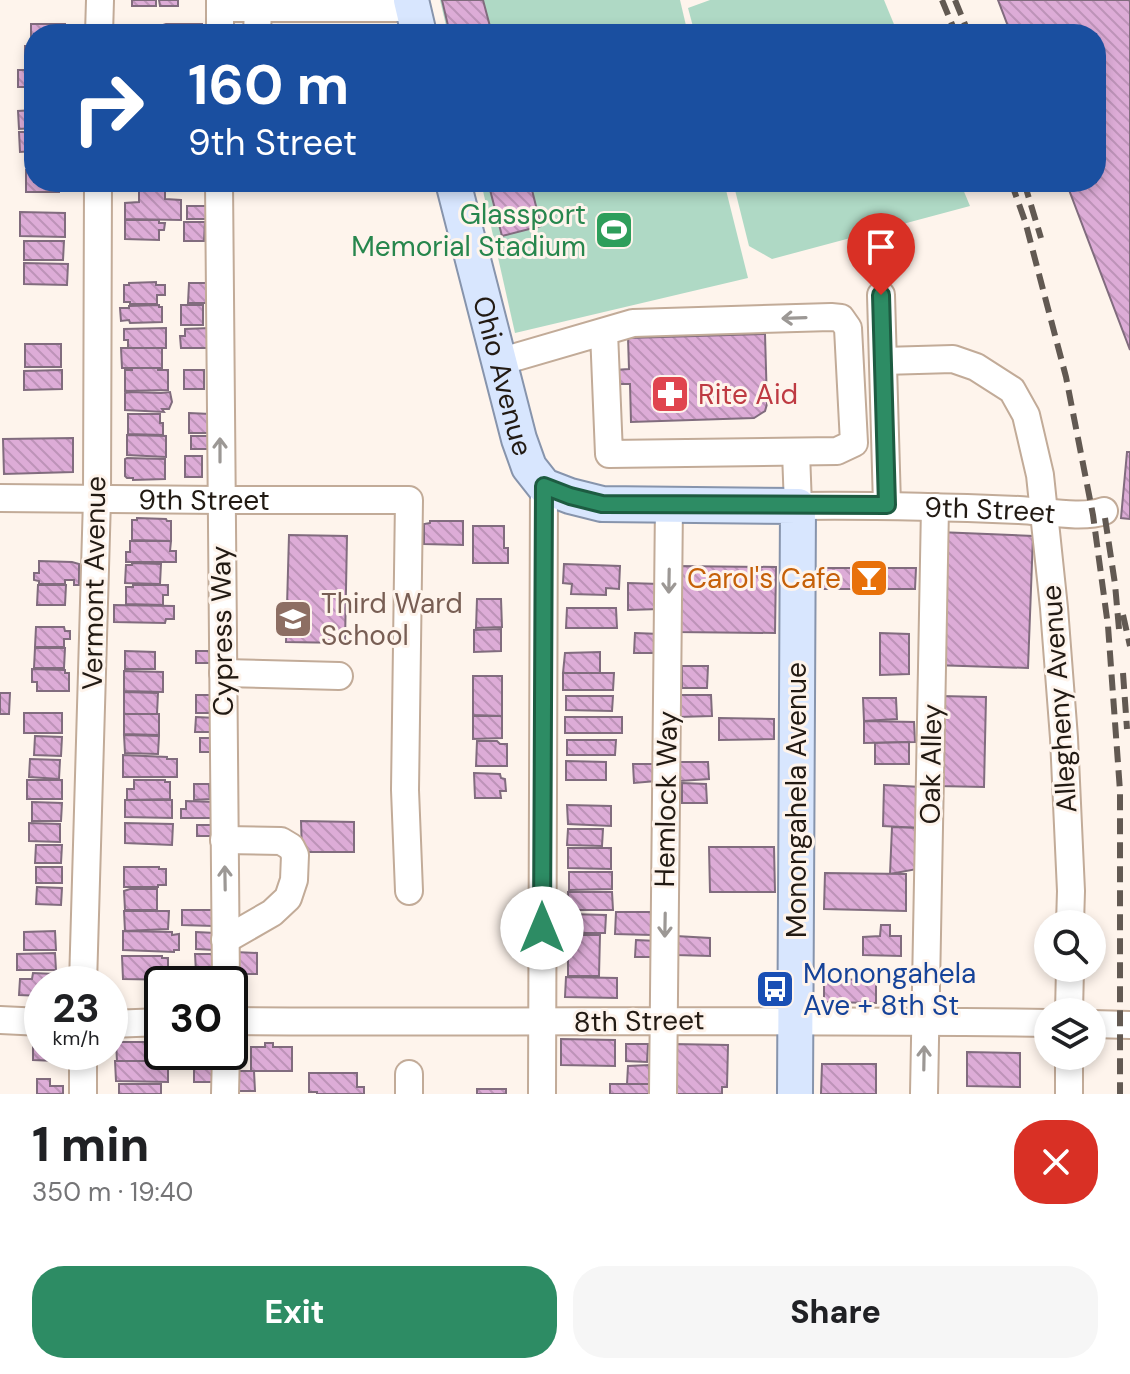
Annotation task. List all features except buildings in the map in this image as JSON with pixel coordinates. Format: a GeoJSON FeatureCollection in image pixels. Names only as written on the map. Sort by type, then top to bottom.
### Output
{"type":"FeatureCollection","features":[{"type":"Feature","properties":{"kind":"main road","name":"Ohio Avenue"},"geometry":{"type":"LineString","coordinates":[[456,192],[524,453],[529,467],[544,486]]}},
{"type":"Feature","properties":{"kind":"main road","name":"9th Street"},"geometry":{"type":"LineString","coordinates":[[544,486],[602,504],[798,506]]}},
{"type":"Feature","properties":{"kind":"main road","name":"Monongahela Avenue"},"geometry":{"type":"LineString","coordinates":[[795,1094],[798,506]]}},
{"type":"Feature","properties":{"kind":"street"},"geometry":{"type":"LineString","coordinates":[[99,24],[100,0]]}},
{"type":"Feature","properties":{"kind":"street"},"geometry":{"type":"LineString","coordinates":[[257,24],[258,8]]}},
{"type":"Feature","properties":{"kind":"street"},"geometry":{"type":"LineString","coordinates":[[220,14],[258,8],[414,14]]}},
{"type":"Feature","properties":{"kind":"street","name":"Vermont Avenue"},"geometry":{"type":"LineString","coordinates":[[84,966],[97,499],[98,192]]}},
{"type":"Feature","properties":{"kind":"street","name":"Cypress Way"},"geometry":{"type":"LineString","coordinates":[[219,192],[226,966]]}},
{"type":"Feature","properties":{"kind":"street"},"geometry":{"type":"LineString","coordinates":[[881,295],[887,505]]}},
{"type":"Feature","properties":{"kind":"street"},"geometry":{"type":"LineString","coordinates":[[499,362],[633,323],[841,318],[848,328],[854,443],[837,451],[609,454],[604,332]]}},
{"type":"Feature","properties":{"kind":"street","name":"Allegheny Avenue"},"geometry":{"type":"LineString","coordinates":[[883,361],[953,359],[976,367],[1012,390],[1026,415],[1040,475],[1044,511],[1064,738],[1070,910]]}},
{"type":"Feature","properties":{"kind":"street"},"geometry":{"type":"LineString","coordinates":[[796,452],[798,506]]}},
{"type":"Feature","properties":{"kind":"street","name":"Ohio Avenue"},"geometry":{"type":"LineString","coordinates":[[542,1094],[544,486]]}},
{"type":"Feature","properties":{"kind":"street","name":"9th Street"},"geometry":{"type":"LineString","coordinates":[[0,498],[409,500],[405,790],[409,891]]}},
{"type":"Feature","properties":{"kind":"street","name":"Hemlock Way"},"geometry":{"type":"LineString","coordinates":[[663,1094],[669,503]]}},
{"type":"Feature","properties":{"kind":"street","name":"9th Street"},"geometry":{"type":"LineString","coordinates":[[798,506],[887,505],[1093,515],[1104,511]]}},
{"type":"Feature","properties":{"kind":"street","name":"Oak Alley"},"geometry":{"type":"LineString","coordinates":[[924,1094],[935,507]]}},
{"type":"Feature","properties":{"kind":"street"},"geometry":{"type":"LineString","coordinates":[[223,673],[339,676]]}},
{"type":"Feature","properties":{"kind":"street"},"geometry":{"type":"LineString","coordinates":[[224,840],[281,841],[291,847],[295,855],[294,880],[288,898],[272,913],[225,940]]}},
{"type":"Feature","properties":{"kind":"street"},"geometry":{"type":"LineString","coordinates":[[0,1020],[24,1021]]}},
{"type":"Feature","properties":{"kind":"street","name":"8th Street"},"geometry":{"type":"LineString","coordinates":[[248,1021],[1034,1023]]}},
{"type":"Feature","properties":{"kind":"street"},"geometry":{"type":"LineString","coordinates":[[1106,1024],[1130,1025]]}},
{"type":"Feature","properties":{"kind":"street"},"geometry":{"type":"LineString","coordinates":[[83,1070],[83,1094]]}},
{"type":"Feature","properties":{"kind":"street"},"geometry":{"type":"LineString","coordinates":[[225,1094],[226,1070]]}},
{"type":"Feature","properties":{"kind":"street"},"geometry":{"type":"LineString","coordinates":[[1069,1070],[1069,1094]]}},
{"type":"Feature","properties":{"kind":"green space"},"geometry":{"type":"Polygon","coordinates":[[[440,0],[680,0],[686,24],[446,24],[440,0]]]}},
{"type":"Feature","properties":{"kind":"green space"},"geometry":{"type":"Polygon","coordinates":[[[710,0],[884,0],[894,24],[692,24],[688,8],[710,0]]]}},
{"type":"Feature","properties":{"kind":"green space","name":"Glassport Memorial Stadium"},"geometry":{"type":"Polygon","coordinates":[[[483,192],[726,192],[748,278],[515,333],[483,192]]]}},
{"type":"Feature","properties":{"kind":"green space"},"geometry":{"type":"Polygon","coordinates":[[[736,192],[964,192],[970,206],[772,259],[749,246],[736,192]]]}},
{"type":"Feature","properties":{"kind":"railway"},"geometry":{"type":"LineString","coordinates":[[942,0],[952,24]]}},
{"type":"Feature","properties":{"kind":"railway"},"geometry":{"type":"LineString","coordinates":[[955,0],[965,24]]}},
{"type":"Feature","properties":{"kind":"railway"},"geometry":{"type":"LineString","coordinates":[[1015,192],[1066,377],[1093,515],[1108,626],[1120,791],[1120,1094]]}},
{"type":"Feature","properties":{"kind":"railway"},"geometry":{"type":"LineString","coordinates":[[1027,192],[1041,238]]}},
{"type":"Feature","properties":{"kind":"railway"},"geometry":{"type":"LineString","coordinates":[[1105,518],[1119,629]]}},
{"type":"Feature","properties":{"kind":"railway"},"geometry":{"type":"LineString","coordinates":[[1123,615],[1130,646]]}},
{"type":"Feature","properties":{"kind":"railway"},"geometry":{"type":"LineString","coordinates":[[1123,673],[1127,729]]}},
{"type":"Feature","properties":{"kind":"place","name":"Glassport Memorial Stadium"},"geometry":{"type":"Point","coordinates":[614,230]}},
{"type":"Feature","properties":{"kind":"place","name":"Rite Aid"},"geometry":{"type":"Point","coordinates":[670,394]}},
{"type":"Feature","properties":{"kind":"place","name":"Carol's Cafe"},"geometry":{"type":"Point","coordinates":[869,578]}},
{"type":"Feature","properties":{"kind":"place","name":"Third Ward School"},"geometry":{"type":"Point","coordinates":[293,619]}},
{"type":"Feature","properties":{"kind":"place","name":"Monongahela Ave + 8th St"},"geometry":{"type":"Point","coordinates":[775,989]}},
{"type":"Feature","properties":{"kind":"route"},"geometry":{"type":"LineString","coordinates":[[542,928],[544,486],[602,504],[887,505],[881,295]]}}]}
